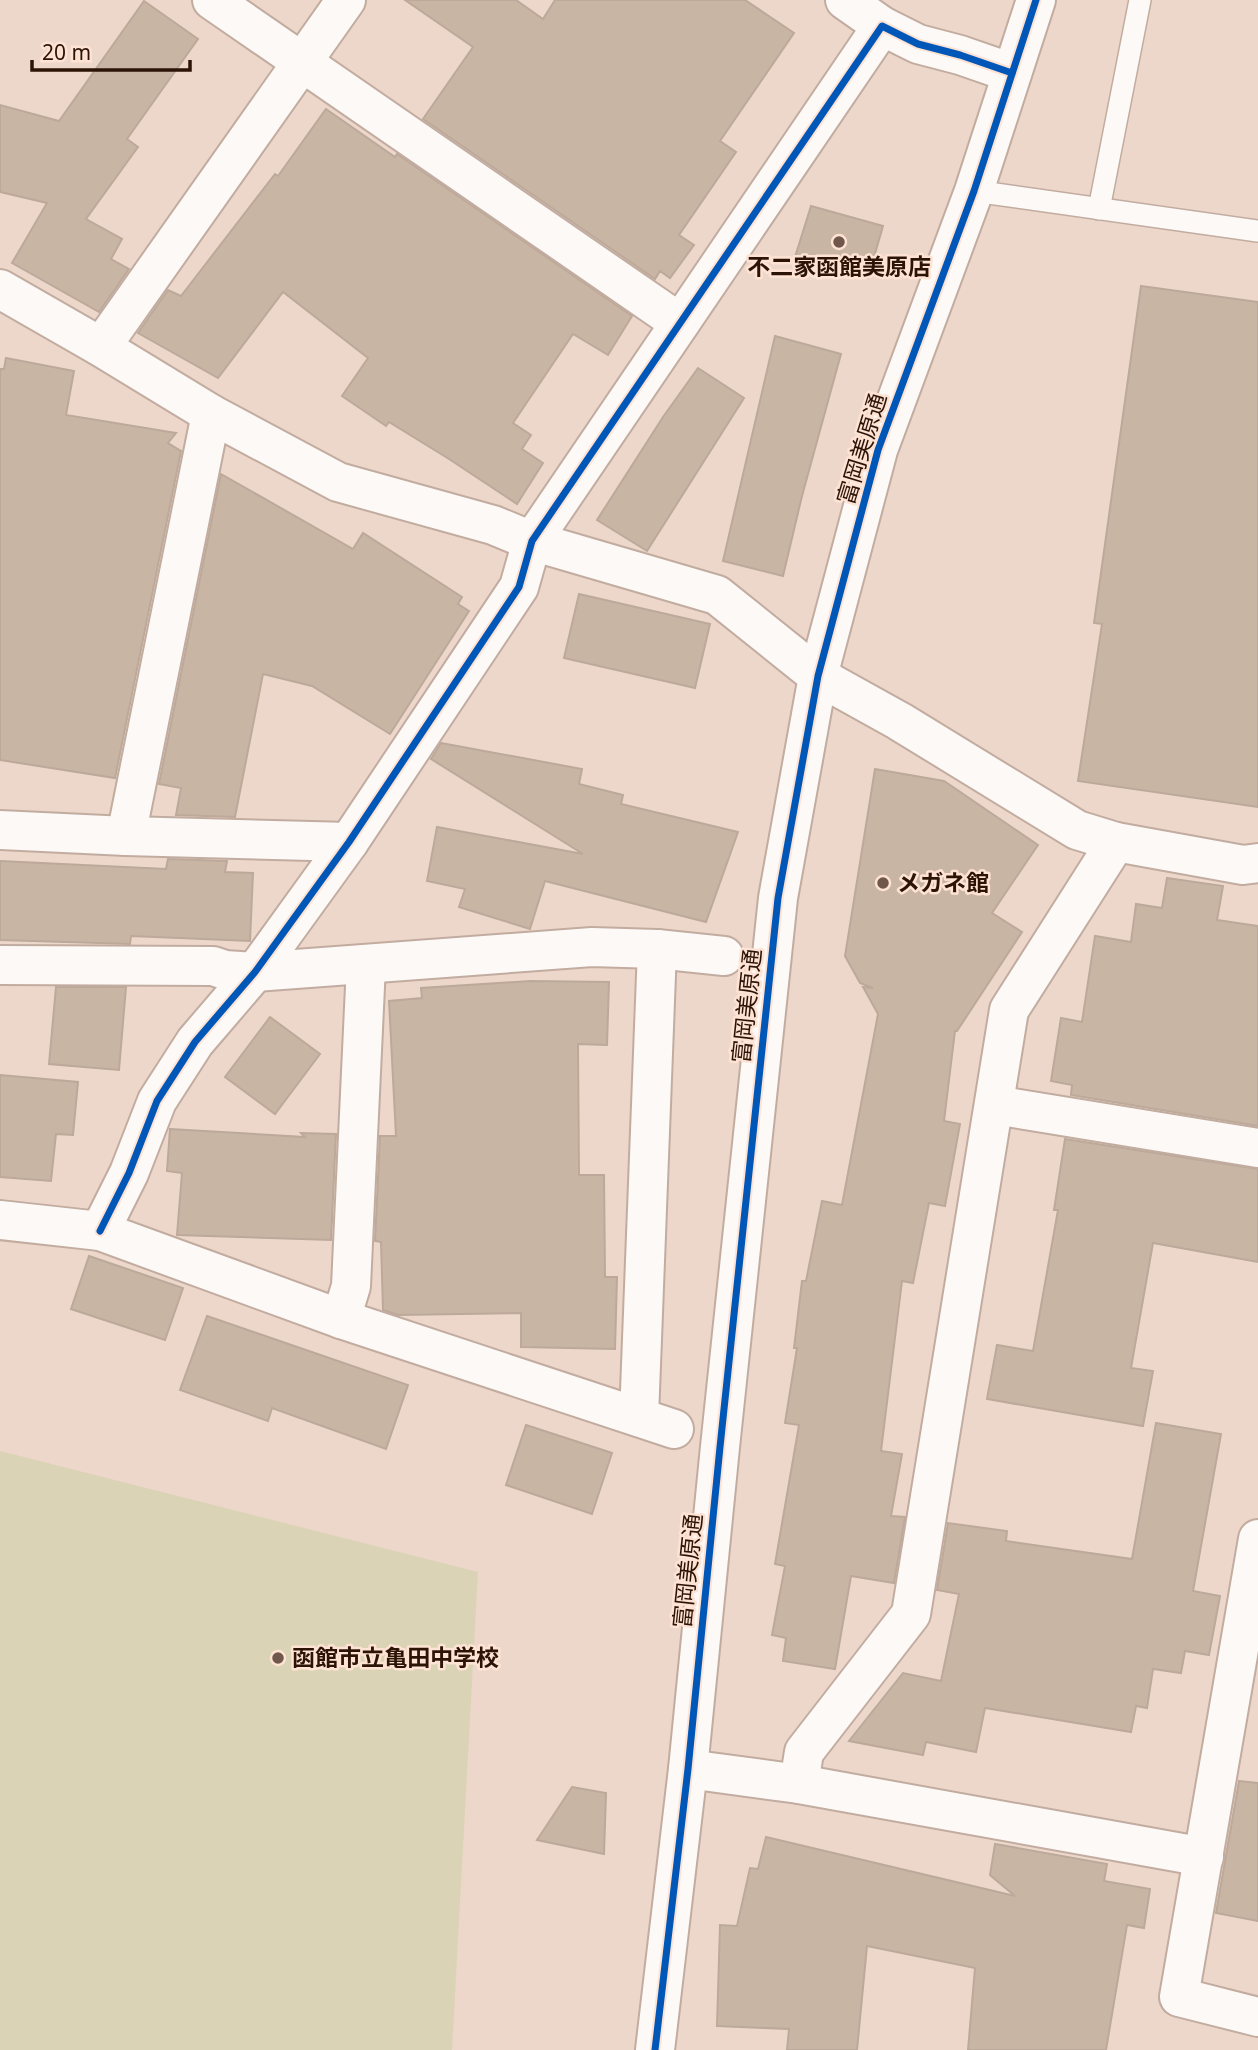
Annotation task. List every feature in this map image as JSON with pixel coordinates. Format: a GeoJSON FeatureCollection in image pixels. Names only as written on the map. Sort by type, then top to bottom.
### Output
{"type":"FeatureCollection","features":[{"type":"Feature","properties":{"kind":"street"},"geometry":{"type":"LineString","coordinates":[[212,0],[680,323]]}},
{"type":"Feature","properties":{"kind":"street"},"geometry":{"type":"LineString","coordinates":[[101,347],[346,0]]}},
{"type":"Feature","properties":{"kind":"street"},"geometry":{"type":"LineString","coordinates":[[845,0],[882,26],[918,44],[1012,73]]}},
{"type":"Feature","properties":{"kind":"street","name":"富岡美原通"},"geometry":{"type":"LineString","coordinates":[[655,2050],[688,1769],[778,898],[818,676],[878,450],[974,191],[1036,0]]}},
{"type":"Feature","properties":{"kind":"street"},"geometry":{"type":"LineString","coordinates":[[100,1231],[129,1173],[157,1101],[195,1042],[256,972],[349,842],[519,587],[532,541],[882,26]]}},
{"type":"Feature","properties":{"kind":"street"},"geometry":{"type":"LineString","coordinates":[[0,289],[211,414],[338,482],[494,525],[532,541],[717,595],[818,676],[899,721],[1077,830],[1116,842],[1243,865],[1258,863]]}},
{"type":"Feature","properties":{"kind":"street"},"geometry":{"type":"LineString","coordinates":[[126,836],[211,414]]}},
{"type":"Feature","properties":{"kind":"street"},"geometry":{"type":"LineString","coordinates":[[0,830],[349,842]]}},
{"type":"Feature","properties":{"kind":"street"},"geometry":{"type":"LineString","coordinates":[[799,1784],[804,1752],[911,1614],[1009,1010],[1116,842]]}},
{"type":"Feature","properties":{"kind":"street"},"geometry":{"type":"LineString","coordinates":[[0,965],[213,966],[225,970],[256,972],[592,947],[657,949],[724,956]]}},
{"type":"Feature","properties":{"kind":"street"},"geometry":{"type":"LineString","coordinates":[[0,1220],[100,1231],[341,1319],[657,1423],[657,949]]}},
{"type":"Feature","properties":{"kind":"street"},"geometry":{"type":"LineString","coordinates":[[341,1319],[351,1286],[366,965]]}},
{"type":"Feature","properties":{"kind":"street"},"geometry":{"type":"LineString","coordinates":[[995,1105],[1258,1148]]}},
{"type":"Feature","properties":{"kind":"street"},"geometry":{"type":"LineString","coordinates":[[1258,1539],[1179,1997],[1258,2017]]}},
{"type":"Feature","properties":{"kind":"street"},"geometry":{"type":"LineString","coordinates":[[688,1769],[799,1784],[1204,1857]]}},
{"type":"Feature","properties":{"kind":"lane"},"geometry":{"type":"LineString","coordinates":[[1099,209],[1140,0]]}},
{"type":"Feature","properties":{"kind":"lane"},"geometry":{"type":"LineString","coordinates":[[974,191],[1258,230]]}},
{"type":"Feature","properties":{"kind":"shaded area","name":"函館市立亀田中学校"},"geometry":{"type":"Polygon","coordinates":[[[0,1451],[478,1572],[452,2050],[0,2050],[0,1451]]]}},
{"type":"Feature","properties":{"kind":"building"},"geometry":{"type":"Polygon","coordinates":[[[405,0],[516,0],[543,19],[555,0],[745,0],[794,33],[720,141],[736,152],[679,235],[694,245],[670,278],[660,271],[655,279],[423,119],[473,47],[405,0]]]}},
{"type":"Feature","properties":{"kind":"building"},"geometry":{"type":"Polygon","coordinates":[[[144,1],[198,39],[127,139],[138,147],[86,219],[122,239],[111,259],[129,269],[99,312],[12,263],[47,203],[0,192],[0,105],[59,121],[144,1]]]}},
{"type":"Feature","properties":{"kind":"building"},"geometry":{"type":"Polygon","coordinates":[[[326,109],[395,157],[397,154],[632,316],[608,355],[573,334],[513,423],[531,435],[522,449],[543,463],[517,504],[449,459],[389,422],[386,426],[342,396],[368,358],[283,292],[218,378],[138,333],[168,290],[181,296],[275,174],[278,176],[326,109]]]}},
{"type":"Feature","properties":{"kind":"building","name":"不二家函館美原店"},"geometry":{"type":"Polygon","coordinates":[[[811,206],[883,226],[868,278],[795,257],[811,206]]]}},
{"type":"Feature","properties":{"kind":"building"},"geometry":{"type":"Polygon","coordinates":[[[1141,286],[1258,302],[1258,807],[1078,781],[1102,624],[1094,623],[1141,286]]]}},
{"type":"Feature","properties":{"kind":"building"},"geometry":{"type":"Polygon","coordinates":[[[775,336],[841,354],[783,576],[723,561],[775,336]]]}},
{"type":"Feature","properties":{"kind":"building"},"geometry":{"type":"Polygon","coordinates":[[[6,358],[74,371],[66,415],[176,433],[168,443],[181,451],[115,778],[0,760],[0,369],[4,369],[6,358]]]}},
{"type":"Feature","properties":{"kind":"building"},"geometry":{"type":"Polygon","coordinates":[[[698,368],[744,398],[647,551],[597,520],[698,368]]]}},
{"type":"Feature","properties":{"kind":"building"},"geometry":{"type":"Polygon","coordinates":[[[221,474],[353,549],[363,533],[462,597],[458,604],[469,611],[390,734],[312,686],[263,674],[235,817],[176,815],[181,788],[159,784],[221,474]]]}},
{"type":"Feature","properties":{"kind":"building"},"geometry":{"type":"Polygon","coordinates":[[[579,594],[710,624],[695,688],[564,658],[579,594]]]}},
{"type":"Feature","properties":{"kind":"building"},"geometry":{"type":"Polygon","coordinates":[[[441,743],[582,769],[579,784],[623,795],[621,804],[738,832],[706,922],[545,881],[530,929],[459,907],[465,889],[427,881],[437,827],[583,854],[431,759],[441,743]]]}},
{"type":"Feature","properties":{"kind":"building"},"geometry":{"type":"Polygon","coordinates":[[[875,769],[944,781],[1038,845],[992,913],[1022,932],[955,1031],[944,1121],[960,1124],[945,1206],[929,1203],[913,1283],[902,1281],[881,1451],[902,1454],[891,1516],[905,1517],[894,1583],[851,1576],[835,1669],[783,1661],[786,1638],[772,1635],[785,1566],[775,1564],[799,1425],[785,1423],[797,1348],[794,1348],[802,1281],[806,1281],[822,1201],[842,1205],[878,1014],[863,987],[873,988],[860,983],[845,956],[875,769]]]}},
{"type":"Feature","properties":{"kind":"building"},"geometry":{"type":"Polygon","coordinates":[[[168,859],[227,861],[225,872],[253,873],[250,941],[131,936],[130,944],[0,940],[0,861],[166,869],[168,859]]]}},
{"type":"Feature","properties":{"kind":"building"},"geometry":{"type":"Polygon","coordinates":[[[1167,878],[1223,886],[1217,920],[1258,926],[1258,1126],[1071,1095],[1072,1085],[1051,1081],[1061,1018],[1082,1022],[1095,936],[1131,942],[1136,904],[1162,908],[1167,878]]]}},
{"type":"Feature","properties":{"kind":"building"},"geometry":{"type":"Polygon","coordinates":[[[531,981],[609,982],[607,1045],[578,1044],[579,1175],[604,1175],[605,1277],[617,1277],[615,1349],[521,1347],[521,1313],[398,1315],[383,1310],[381,1242],[375,1241],[380,1136],[396,1136],[389,1001],[422,998],[421,988],[531,981]]]}},
{"type":"Feature","properties":{"kind":"building"},"geometry":{"type":"Polygon","coordinates":[[[56,987],[126,987],[119,1070],[49,1064],[56,987]]]}},
{"type":"Feature","properties":{"kind":"building"},"geometry":{"type":"Polygon","coordinates":[[[270,1017],[320,1054],[275,1114],[225,1077],[270,1017]]]}},
{"type":"Feature","properties":{"kind":"building"},"geometry":{"type":"Polygon","coordinates":[[[0,1075],[78,1082],[73,1135],[56,1134],[51,1181],[0,1177],[0,1075]]]}},
{"type":"Feature","properties":{"kind":"building"},"geometry":{"type":"Polygon","coordinates":[[[170,1129],[305,1137],[301,1133],[336,1134],[331,1240],[177,1235],[182,1173],[167,1171],[170,1129]]]}},
{"type":"Feature","properties":{"kind":"building"},"geometry":{"type":"Polygon","coordinates":[[[1065,1139],[1258,1169],[1258,1262],[1153,1243],[1131,1368],[1153,1371],[1143,1426],[987,1399],[997,1345],[1033,1351],[1058,1210],[1054,1210],[1065,1139]]]}},
{"type":"Feature","properties":{"kind":"building"},"geometry":{"type":"Polygon","coordinates":[[[89,1256],[183,1288],[165,1340],[71,1309],[89,1256]]]}},
{"type":"Feature","properties":{"kind":"building"},"geometry":{"type":"Polygon","coordinates":[[[207,1316],[408,1385],[386,1449],[272,1408],[268,1421],[180,1390],[207,1316]]]}},
{"type":"Feature","properties":{"kind":"building"},"geometry":{"type":"Polygon","coordinates":[[[1156,1423],[1221,1434],[1193,1591],[1220,1596],[1209,1655],[1185,1651],[1181,1673],[1153,1669],[1147,1708],[1136,1706],[1131,1732],[985,1708],[976,1752],[926,1742],[923,1755],[849,1741],[903,1673],[941,1681],[959,1594],[937,1590],[948,1523],[1007,1531],[1006,1541],[1132,1559],[1156,1423]]]}},
{"type":"Feature","properties":{"kind":"building"},"geometry":{"type":"Polygon","coordinates":[[[526,1425],[612,1453],[592,1514],[506,1485],[526,1425]]]}},
{"type":"Feature","properties":{"kind":"building"},"geometry":{"type":"Polygon","coordinates":[[[1239,1781],[1258,1783],[1258,1921],[1216,1913],[1239,1781]]]}},
{"type":"Feature","properties":{"kind":"building"},"geometry":{"type":"Polygon","coordinates":[[[572,1787],[606,1793],[604,1854],[537,1840],[572,1787]]]}},
{"type":"Feature","properties":{"kind":"building"},"geometry":{"type":"Polygon","coordinates":[[[766,1837],[1015,1896],[990,1875],[995,1844],[1107,1864],[1104,1881],[1150,1889],[1144,1928],[1127,1925],[1106,2050],[968,2050],[975,1968],[867,1946],[857,2050],[787,2050],[789,2029],[717,2026],[720,1925],[737,1926],[750,1868],[758,1869],[766,1837]]]}},
{"type":"Feature","properties":{"kind":"cycle path"},"geometry":{"type":"LineString","coordinates":[[655,2050],[688,1769],[778,898],[818,676],[878,450],[974,191],[1036,0]]}},
{"type":"Feature","properties":{"kind":"cycle path"},"geometry":{"type":"LineString","coordinates":[[100,1231],[129,1173],[157,1101],[195,1042],[255,972],[349,842],[519,587],[532,541],[882,26],[918,44],[1012,73]]}},
{"type":"Feature","properties":{"kind":"place","name":"不二家函館美原店"},"geometry":{"type":"Point","coordinates":[839,242]}},
{"type":"Feature","properties":{"kind":"place","name":"メガネ館"},"geometry":{"type":"Point","coordinates":[883,883]}},
{"type":"Feature","properties":{"kind":"place","name":"函館市立亀田中学校"},"geometry":{"type":"Point","coordinates":[278,1658]}}]}
